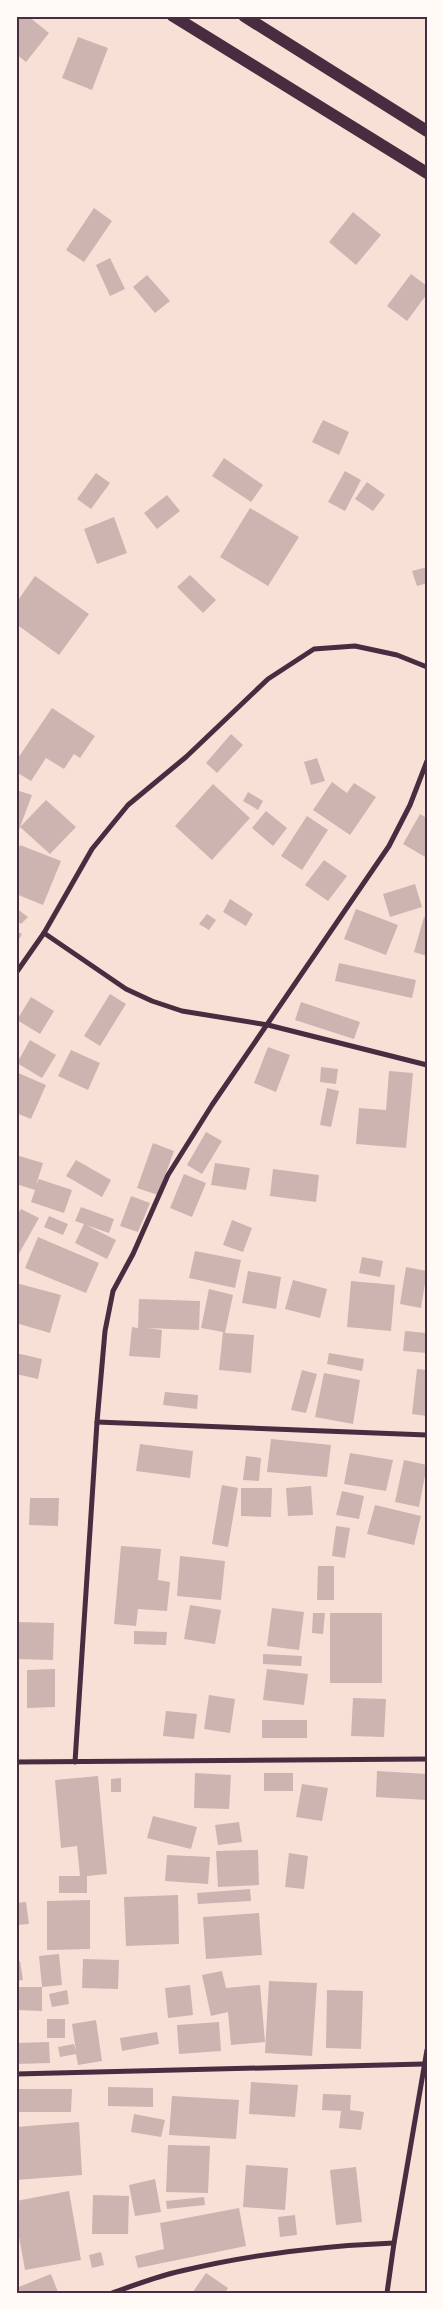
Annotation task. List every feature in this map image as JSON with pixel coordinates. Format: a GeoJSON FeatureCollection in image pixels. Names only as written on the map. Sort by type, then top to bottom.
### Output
{"type":"FeatureCollection","features":[{"type":"Feature","properties":{"kind":"main road"},"geometry":{"type":"LineString","coordinates":[[173,16],[427,173]]}},
{"type":"Feature","properties":{"kind":"main road"},"geometry":{"type":"LineString","coordinates":[[244,16],[427,131]]}},
{"type":"Feature","properties":{"kind":"street"},"geometry":{"type":"LineString","coordinates":[[16,973],[44,933],[92,849],[128,805],[186,757],[268,679],[314,650],[355,646],[397,655],[427,667]]}},
{"type":"Feature","properties":{"kind":"street"},"geometry":{"type":"LineString","coordinates":[[75,1762],[97,1422],[105,1332],[113,1291],[134,1254],[168,1175],[212,1105],[389,846],[410,805],[427,761]]}},
{"type":"Feature","properties":{"kind":"street"},"geometry":{"type":"LineString","coordinates":[[44,933],[126,989],[152,1002],[182,1011],[268,1025],[427,1065]]}},
{"type":"Feature","properties":{"kind":"street"},"geometry":{"type":"LineString","coordinates":[[97,1422],[427,1435]]}},
{"type":"Feature","properties":{"kind":"street"},"geometry":{"type":"LineString","coordinates":[[16,1762],[427,1759]]}},
{"type":"Feature","properties":{"kind":"street"},"geometry":{"type":"LineString","coordinates":[[388,2293],[394,2243],[427,2050]]}},
{"type":"Feature","properties":{"kind":"street"},"geometry":{"type":"LineString","coordinates":[[16,2074],[424,2064]]}},
{"type":"Feature","properties":{"kind":"street"},"geometry":{"type":"LineString","coordinates":[[112,2293],[180,2271],[241,2258],[328,2246],[394,2243]]}},
{"type":"Feature","properties":{"kind":"building"},"geometry":{"type":"Polygon","coordinates":[[[19,16],[28,16],[49,33],[26,62],[16,54],[16,19],[19,16]]]}},
{"type":"Feature","properties":{"kind":"building"},"geometry":{"type":"Polygon","coordinates":[[[78,37],[108,48],[92,90],[62,78],[78,37]]]}},
{"type":"Feature","properties":{"kind":"building"},"geometry":{"type":"Polygon","coordinates":[[[94,208],[112,221],[84,262],[66,250],[94,208]]]}},
{"type":"Feature","properties":{"kind":"building"},"geometry":{"type":"Polygon","coordinates":[[[353,212],[381,235],[356,265],[329,242],[353,212]]]}},
{"type":"Feature","properties":{"kind":"building"},"geometry":{"type":"Polygon","coordinates":[[[110,258],[125,289],[110,296],[96,265],[110,258]]]}},
{"type":"Feature","properties":{"kind":"building"},"geometry":{"type":"Polygon","coordinates":[[[411,274],[427,286],[427,294],[407,321],[387,306],[411,274]]]}},
{"type":"Feature","properties":{"kind":"building"},"geometry":{"type":"Polygon","coordinates":[[[147,275],[170,301],[155,313],[133,287],[147,275]]]}},
{"type":"Feature","properties":{"kind":"building"},"geometry":{"type":"Polygon","coordinates":[[[323,420],[349,432],[339,455],[312,442],[323,420]]]}},
{"type":"Feature","properties":{"kind":"building"},"geometry":{"type":"Polygon","coordinates":[[[224,458],[263,485],[251,502],[212,476],[224,458]]]}},
{"type":"Feature","properties":{"kind":"building"},"geometry":{"type":"Polygon","coordinates":[[[345,471],[361,480],[345,511],[328,502],[345,471]]]}},
{"type":"Feature","properties":{"kind":"building"},"geometry":{"type":"Polygon","coordinates":[[[96,473],[110,483],[91,509],[77,499],[96,473]]]}},
{"type":"Feature","properties":{"kind":"building"},"geometry":{"type":"Polygon","coordinates":[[[367,482],[385,495],[373,511],[355,499],[367,482]]]}},
{"type":"Feature","properties":{"kind":"building"},"geometry":{"type":"Polygon","coordinates":[[[167,495],[180,511],[157,529],[144,513],[167,495]]]}},
{"type":"Feature","properties":{"kind":"building"},"geometry":{"type":"Polygon","coordinates":[[[250,508],[299,537],[268,586],[220,557],[250,508]]]}},
{"type":"Feature","properties":{"kind":"building"},"geometry":{"type":"Polygon","coordinates":[[[114,517],[127,553],[97,564],[84,529],[114,517]]]}},
{"type":"Feature","properties":{"kind":"building"},"geometry":{"type":"Polygon","coordinates":[[[427,567],[427,583],[417,586],[412,571],[427,567]]]}},
{"type":"Feature","properties":{"kind":"building"},"geometry":{"type":"Polygon","coordinates":[[[190,575],[216,600],[203,613],[177,587],[190,575]]]}},
{"type":"Feature","properties":{"kind":"building"},"geometry":{"type":"Polygon","coordinates":[[[35,576],[89,614],[59,655],[16,624],[16,603],[35,576]]]}},
{"type":"Feature","properties":{"kind":"building"},"geometry":{"type":"Polygon","coordinates":[[[52,708],[95,736],[80,758],[74,754],[64,769],[46,758],[31,781],[16,772],[16,761],[52,708]]]}},
{"type":"Feature","properties":{"kind":"building"},"geometry":{"type":"Polygon","coordinates":[[[231,734],[243,745],[217,773],[206,763],[231,734]]]}},
{"type":"Feature","properties":{"kind":"building"},"geometry":{"type":"Polygon","coordinates":[[[317,758],[325,781],[311,785],[304,762],[317,758]]]}},
{"type":"Feature","properties":{"kind":"building"},"geometry":{"type":"Polygon","coordinates":[[[332,782],[347,793],[354,783],[376,797],[350,835],[313,810],[332,782]]]}},
{"type":"Feature","properties":{"kind":"building"},"geometry":{"type":"Polygon","coordinates":[[[213,784],[250,818],[212,860],[175,826],[213,784]]]}},
{"type":"Feature","properties":{"kind":"building"},"geometry":{"type":"Polygon","coordinates":[[[16,790],[32,795],[16,838],[16,790]]]}},
{"type":"Feature","properties":{"kind":"building"},"geometry":{"type":"Polygon","coordinates":[[[248,792],[263,801],[258,810],[243,801],[248,792]]]}},
{"type":"Feature","properties":{"kind":"building"},"geometry":{"type":"Polygon","coordinates":[[[46,800],[76,827],[50,854],[20,827],[46,800]]]}},
{"type":"Feature","properties":{"kind":"building"},"geometry":{"type":"Polygon","coordinates":[[[266,811],[287,828],[273,846],[252,828],[266,811]]]}},
{"type":"Feature","properties":{"kind":"building"},"geometry":{"type":"Polygon","coordinates":[[[420,814],[427,818],[427,858],[403,844],[420,814]]]}},
{"type":"Feature","properties":{"kind":"building"},"geometry":{"type":"Polygon","coordinates":[[[307,816],[328,830],[302,870],[281,856],[307,816]]]}},
{"type":"Feature","properties":{"kind":"building"},"geometry":{"type":"Polygon","coordinates":[[[20,845],[61,861],[43,905],[16,894],[16,854],[20,845]]]}},
{"type":"Feature","properties":{"kind":"building"},"geometry":{"type":"Polygon","coordinates":[[[324,860],[347,876],[328,901],[305,885],[324,860]]]}},
{"type":"Feature","properties":{"kind":"building"},"geometry":{"type":"Polygon","coordinates":[[[415,884],[422,907],[390,917],[383,894],[415,884]]]}},
{"type":"Feature","properties":{"kind":"building"},"geometry":{"type":"Polygon","coordinates":[[[230,899],[253,914],[246,926],[223,912],[230,899]]]}},
{"type":"Feature","properties":{"kind":"building"},"geometry":{"type":"Polygon","coordinates":[[[16,908],[28,917],[21,924],[16,920],[16,908]]]}},
{"type":"Feature","properties":{"kind":"building"},"geometry":{"type":"Polygon","coordinates":[[[356,909],[398,925],[386,955],[344,939],[356,909]]]}},
{"type":"Feature","properties":{"kind":"building"},"geometry":{"type":"Polygon","coordinates":[[[207,914],[216,920],[209,930],[199,924],[207,914]]]}},
{"type":"Feature","properties":{"kind":"building"},"geometry":{"type":"Polygon","coordinates":[[[424,917],[427,918],[427,956],[414,952],[424,917]]]}},
{"type":"Feature","properties":{"kind":"building"},"geometry":{"type":"Polygon","coordinates":[[[16,931],[22,934],[16,944],[16,931]]]}},
{"type":"Feature","properties":{"kind":"building"},"geometry":{"type":"Polygon","coordinates":[[[339,963],[416,980],[412,998],[335,981],[339,963]]]}},
{"type":"Feature","properties":{"kind":"building"},"geometry":{"type":"Polygon","coordinates":[[[110,994],[126,1004],[100,1046],[84,1036],[110,994]]]}},
{"type":"Feature","properties":{"kind":"building"},"geometry":{"type":"Polygon","coordinates":[[[31,997],[54,1011],[40,1034],[17,1020],[31,997]]]}},
{"type":"Feature","properties":{"kind":"building"},"geometry":{"type":"Polygon","coordinates":[[[301,1002],[360,1022],[354,1039],[295,1020],[301,1002]]]}},
{"type":"Feature","properties":{"kind":"building"},"geometry":{"type":"Polygon","coordinates":[[[30,1040],[56,1055],[42,1078],[17,1063],[30,1040]]]}},
{"type":"Feature","properties":{"kind":"building"},"geometry":{"type":"Polygon","coordinates":[[[268,1047],[290,1055],[276,1092],[254,1083],[268,1047]]]}},
{"type":"Feature","properties":{"kind":"building"},"geometry":{"type":"Polygon","coordinates":[[[71,1050],[100,1063],[88,1090],[58,1076],[71,1050]]]}},
{"type":"Feature","properties":{"kind":"building"},"geometry":{"type":"Polygon","coordinates":[[[321,1067],[338,1069],[336,1084],[320,1082],[321,1067]]]}},
{"type":"Feature","properties":{"kind":"building"},"geometry":{"type":"Polygon","coordinates":[[[389,1071],[413,1073],[406,1148],[356,1144],[359,1108],[386,1110],[389,1071]]]}},
{"type":"Feature","properties":{"kind":"building"},"geometry":{"type":"Polygon","coordinates":[[[16,1072],[46,1085],[31,1119],[16,1113],[16,1072]]]}},
{"type":"Feature","properties":{"kind":"building"},"geometry":{"type":"Polygon","coordinates":[[[327,1088],[339,1091],[331,1127],[320,1125],[327,1088]]]}},
{"type":"Feature","properties":{"kind":"building"},"geometry":{"type":"Polygon","coordinates":[[[206,1132],[222,1141],[202,1174],[187,1165],[206,1132]]]}},
{"type":"Feature","properties":{"kind":"building"},"geometry":{"type":"Polygon","coordinates":[[[153,1143],[174,1151],[158,1195],[137,1188],[153,1143]]]}},
{"type":"Feature","properties":{"kind":"building"},"geometry":{"type":"Polygon","coordinates":[[[16,1155],[43,1163],[36,1185],[39,1179],[72,1190],[64,1213],[31,1202],[35,1190],[16,1184],[16,1155]]]}},
{"type":"Feature","properties":{"kind":"building"},"geometry":{"type":"Polygon","coordinates":[[[76,1160],[111,1180],[102,1197],[66,1176],[76,1160]]]}},
{"type":"Feature","properties":{"kind":"building"},"geometry":{"type":"Polygon","coordinates":[[[215,1163],[250,1168],[246,1190],[211,1185],[215,1163]]]}},
{"type":"Feature","properties":{"kind":"building"},"geometry":{"type":"Polygon","coordinates":[[[273,1169],[319,1175],[316,1202],[270,1196],[273,1169]]]}},
{"type":"Feature","properties":{"kind":"building"},"geometry":{"type":"Polygon","coordinates":[[[184,1174],[206,1183],[192,1217],[170,1208],[184,1174]]]}},
{"type":"Feature","properties":{"kind":"building"},"geometry":{"type":"Polygon","coordinates":[[[131,1196],[150,1203],[138,1232],[120,1226],[131,1196]]]}},
{"type":"Feature","properties":{"kind":"building"},"geometry":{"type":"Polygon","coordinates":[[[81,1207],[114,1219],[109,1233],[86,1225],[116,1240],[107,1259],[75,1243],[84,1224],[75,1221],[81,1207]]]}},
{"type":"Feature","properties":{"kind":"building"},"geometry":{"type":"Polygon","coordinates":[[[21,1209],[39,1218],[16,1259],[16,1217],[21,1209]]]}},
{"type":"Feature","properties":{"kind":"building"},"geometry":{"type":"Polygon","coordinates":[[[49,1216],[68,1224],[63,1235],[44,1227],[49,1216]]]}},
{"type":"Feature","properties":{"kind":"building"},"geometry":{"type":"Polygon","coordinates":[[[232,1220],[252,1228],[243,1252],[223,1245],[232,1220]]]}},
{"type":"Feature","properties":{"kind":"building"},"geometry":{"type":"Polygon","coordinates":[[[38,1237],[99,1263],[86,1293],[25,1268],[38,1237]]]}},
{"type":"Feature","properties":{"kind":"building"},"geometry":{"type":"Polygon","coordinates":[[[195,1251],[241,1260],[235,1288],[189,1278],[195,1251]]]}},
{"type":"Feature","properties":{"kind":"building"},"geometry":{"type":"Polygon","coordinates":[[[362,1257],[383,1261],[380,1277],[359,1273],[362,1257]]]}},
{"type":"Feature","properties":{"kind":"building"},"geometry":{"type":"Polygon","coordinates":[[[406,1267],[427,1271],[421,1308],[400,1304],[406,1267]]]}},
{"type":"Feature","properties":{"kind":"building"},"geometry":{"type":"Polygon","coordinates":[[[248,1271],[281,1277],[276,1309],[242,1303],[248,1271]]]}},
{"type":"Feature","properties":{"kind":"building"},"geometry":{"type":"Polygon","coordinates":[[[293,1280],[327,1289],[320,1318],[285,1309],[293,1280]]]}},
{"type":"Feature","properties":{"kind":"building"},"geometry":{"type":"Polygon","coordinates":[[[351,1281],[395,1285],[391,1331],[347,1327],[351,1281]]]}},
{"type":"Feature","properties":{"kind":"building"},"geometry":{"type":"Polygon","coordinates":[[[16,1283],[61,1295],[50,1333],[16,1323],[16,1283]]]}},
{"type":"Feature","properties":{"kind":"building"},"geometry":{"type":"Polygon","coordinates":[[[209,1289],[233,1295],[225,1333],[254,1335],[251,1373],[219,1370],[223,1332],[201,1328],[209,1289]]]}},
{"type":"Feature","properties":{"kind":"building"},"geometry":{"type":"Polygon","coordinates":[[[139,1299],[200,1301],[199,1330],[147,1328],[162,1330],[160,1358],[129,1356],[132,1327],[138,1328],[139,1299]]]}},
{"type":"Feature","properties":{"kind":"building"},"geometry":{"type":"Polygon","coordinates":[[[405,1331],[427,1333],[427,1353],[403,1351],[405,1331]]]}},
{"type":"Feature","properties":{"kind":"building"},"geometry":{"type":"Polygon","coordinates":[[[16,1353],[42,1359],[38,1379],[16,1374],[16,1353]]]}},
{"type":"Feature","properties":{"kind":"building"},"geometry":{"type":"Polygon","coordinates":[[[329,1353],[364,1359],[362,1371],[327,1364],[329,1353]]]}},
{"type":"Feature","properties":{"kind":"building"},"geometry":{"type":"Polygon","coordinates":[[[417,1369],[427,1370],[427,1416],[412,1414],[417,1369]]]}},
{"type":"Feature","properties":{"kind":"building"},"geometry":{"type":"Polygon","coordinates":[[[302,1370],[317,1374],[306,1413],[291,1410],[302,1370]]]}},
{"type":"Feature","properties":{"kind":"building"},"geometry":{"type":"Polygon","coordinates":[[[324,1373],[360,1380],[353,1424],[315,1417],[324,1373]]]}},
{"type":"Feature","properties":{"kind":"building"},"geometry":{"type":"Polygon","coordinates":[[[165,1392],[198,1395],[197,1409],[163,1405],[165,1392]]]}},
{"type":"Feature","properties":{"kind":"building"},"geometry":{"type":"Polygon","coordinates":[[[271,1439],[331,1445],[327,1477],[267,1472],[271,1439]]]}},
{"type":"Feature","properties":{"kind":"building"},"geometry":{"type":"Polygon","coordinates":[[[140,1444],[193,1451],[190,1478],[136,1471],[140,1444]]]}},
{"type":"Feature","properties":{"kind":"building"},"geometry":{"type":"Polygon","coordinates":[[[350,1453],[393,1460],[386,1491],[344,1484],[350,1453]]]}},
{"type":"Feature","properties":{"kind":"building"},"geometry":{"type":"Polygon","coordinates":[[[246,1456],[261,1458],[259,1481],[243,1480],[246,1456]]]}},
{"type":"Feature","properties":{"kind":"building"},"geometry":{"type":"Polygon","coordinates":[[[404,1460],[427,1465],[419,1507],[395,1502],[404,1460]]]}},
{"type":"Feature","properties":{"kind":"building"},"geometry":{"type":"Polygon","coordinates":[[[222,1485],[238,1488],[228,1547],[212,1544],[222,1485]]]}},
{"type":"Feature","properties":{"kind":"building"},"geometry":{"type":"Polygon","coordinates":[[[311,1486],[313,1515],[288,1516],[286,1488],[311,1486]]]}},
{"type":"Feature","properties":{"kind":"building"},"geometry":{"type":"Polygon","coordinates":[[[241,1488],[272,1488],[271,1517],[241,1516],[241,1488]]]}},
{"type":"Feature","properties":{"kind":"building"},"geometry":{"type":"Polygon","coordinates":[[[342,1491],[364,1496],[359,1519],[336,1515],[342,1491]]]}},
{"type":"Feature","properties":{"kind":"building"},"geometry":{"type":"Polygon","coordinates":[[[30,1498],[59,1498],[58,1526],[29,1525],[30,1498]]]}},
{"type":"Feature","properties":{"kind":"building"},"geometry":{"type":"Polygon","coordinates":[[[375,1505],[421,1516],[414,1545],[367,1534],[375,1505]]]}},
{"type":"Feature","properties":{"kind":"building"},"geometry":{"type":"Polygon","coordinates":[[[336,1526],[350,1528],[345,1558],[332,1556],[336,1526]]]}},
{"type":"Feature","properties":{"kind":"building"},"geometry":{"type":"Polygon","coordinates":[[[121,1546],[161,1549],[158,1580],[170,1582],[167,1611],[138,1609],[136,1626],[114,1624],[121,1546]]]}},
{"type":"Feature","properties":{"kind":"building"},"geometry":{"type":"Polygon","coordinates":[[[180,1556],[225,1561],[221,1600],[177,1596],[180,1556]]]}},
{"type":"Feature","properties":{"kind":"building"},"geometry":{"type":"Polygon","coordinates":[[[318,1566],[334,1566],[334,1600],[317,1600],[318,1566]]]}},
{"type":"Feature","properties":{"kind":"building"},"geometry":{"type":"Polygon","coordinates":[[[190,1605],[221,1610],[215,1644],[184,1639],[190,1605]]]}},
{"type":"Feature","properties":{"kind":"building"},"geometry":{"type":"Polygon","coordinates":[[[272,1608],[304,1612],[299,1650],[267,1646],[272,1608]]]}},
{"type":"Feature","properties":{"kind":"building"},"geometry":{"type":"Polygon","coordinates":[[[313,1613],[325,1613],[323,1634],[312,1633],[313,1613]]]}},
{"type":"Feature","properties":{"kind":"building"},"geometry":{"type":"Polygon","coordinates":[[[330,1613],[382,1613],[382,1683],[330,1683],[330,1613]]]}},
{"type":"Feature","properties":{"kind":"building"},"geometry":{"type":"Polygon","coordinates":[[[16,1622],[54,1623],[53,1660],[16,1659],[16,1622]]]}},
{"type":"Feature","properties":{"kind":"building"},"geometry":{"type":"Polygon","coordinates":[[[134,1631],[167,1632],[166,1645],[134,1644],[134,1631]]]}},
{"type":"Feature","properties":{"kind":"building"},"geometry":{"type":"Polygon","coordinates":[[[263,1654],[302,1656],[301,1666],[263,1664],[263,1654]]]}},
{"type":"Feature","properties":{"kind":"building"},"geometry":{"type":"Polygon","coordinates":[[[55,1669],[55,1707],[27,1708],[27,1670],[55,1669]]]}},
{"type":"Feature","properties":{"kind":"building"},"geometry":{"type":"Polygon","coordinates":[[[267,1669],[308,1674],[304,1705],[263,1700],[267,1669]]]}},
{"type":"Feature","properties":{"kind":"building"},"geometry":{"type":"Polygon","coordinates":[[[209,1695],[235,1699],[230,1733],[204,1729],[209,1695]]]}},
{"type":"Feature","properties":{"kind":"building"},"geometry":{"type":"Polygon","coordinates":[[[353,1698],[386,1699],[384,1737],[351,1736],[353,1698]]]}},
{"type":"Feature","properties":{"kind":"building"},"geometry":{"type":"Polygon","coordinates":[[[166,1711],[197,1714],[194,1739],[163,1736],[166,1711]]]}},
{"type":"Feature","properties":{"kind":"building"},"geometry":{"type":"Polygon","coordinates":[[[262,1720],[307,1720],[307,1738],[262,1738],[262,1720]]]}},
{"type":"Feature","properties":{"kind":"building"},"geometry":{"type":"Polygon","coordinates":[[[377,1771],[427,1774],[427,1800],[376,1797],[377,1771]]]}},
{"type":"Feature","properties":{"kind":"building"},"geometry":{"type":"Polygon","coordinates":[[[195,1773],[231,1775],[229,1809],[194,1808],[195,1773]]]}},
{"type":"Feature","properties":{"kind":"building"},"geometry":{"type":"Polygon","coordinates":[[[264,1773],[293,1773],[293,1791],[264,1791],[264,1773]]]}},
{"type":"Feature","properties":{"kind":"building"},"geometry":{"type":"Polygon","coordinates":[[[98,1776],[107,1874],[87,1876],[87,1893],[59,1893],[59,1876],[80,1876],[77,1846],[61,1848],[55,1780],[98,1776]]]}},
{"type":"Feature","properties":{"kind":"building"},"geometry":{"type":"Polygon","coordinates":[[[121,1778],[121,1792],[111,1792],[111,1779],[121,1778]]]}},
{"type":"Feature","properties":{"kind":"building"},"geometry":{"type":"Polygon","coordinates":[[[302,1784],[328,1788],[322,1821],[296,1817],[302,1784]]]}},
{"type":"Feature","properties":{"kind":"building"},"geometry":{"type":"Polygon","coordinates":[[[153,1816],[197,1827],[191,1849],[147,1838],[153,1816]]]}},
{"type":"Feature","properties":{"kind":"building"},"geometry":{"type":"Polygon","coordinates":[[[239,1822],[242,1842],[218,1845],[215,1825],[239,1822]]]}},
{"type":"Feature","properties":{"kind":"building"},"geometry":{"type":"Polygon","coordinates":[[[258,1850],[259,1885],[218,1887],[216,1851],[258,1850]]]}},
{"type":"Feature","properties":{"kind":"building"},"geometry":{"type":"Polygon","coordinates":[[[289,1853],[308,1856],[304,1889],[285,1887],[289,1853]]]}},
{"type":"Feature","properties":{"kind":"building"},"geometry":{"type":"Polygon","coordinates":[[[167,1855],[210,1857],[208,1884],[165,1881],[167,1855]]]}},
{"type":"Feature","properties":{"kind":"building"},"geometry":{"type":"Polygon","coordinates":[[[250,1889],[251,1901],[198,1904],[197,1893],[250,1889]]]}},
{"type":"Feature","properties":{"kind":"building"},"geometry":{"type":"Polygon","coordinates":[[[178,1895],[179,1944],[126,1946],[124,1897],[178,1895]]]}},
{"type":"Feature","properties":{"kind":"building"},"geometry":{"type":"Polygon","coordinates":[[[90,1900],[90,1949],[47,1950],[47,1901],[90,1900]]]}},
{"type":"Feature","properties":{"kind":"building"},"geometry":{"type":"Polygon","coordinates":[[[26,1902],[29,1924],[16,1925],[16,1903],[26,1902]]]}},
{"type":"Feature","properties":{"kind":"building"},"geometry":{"type":"Polygon","coordinates":[[[259,1913],[262,1955],[206,1959],[203,1917],[259,1913]]]}},
{"type":"Feature","properties":{"kind":"building"},"geometry":{"type":"Polygon","coordinates":[[[59,1954],[62,1985],[42,1987],[39,1956],[59,1954]]]}},
{"type":"Feature","properties":{"kind":"building"},"geometry":{"type":"Polygon","coordinates":[[[83,1959],[119,1960],[118,1989],[82,1988],[83,1959]]]}},
{"type":"Feature","properties":{"kind":"building"},"geometry":{"type":"Polygon","coordinates":[[[20,1961],[23,1980],[16,1981],[16,1962],[20,1961]]]}},
{"type":"Feature","properties":{"kind":"building"},"geometry":{"type":"Polygon","coordinates":[[[222,1971],[226,1988],[260,1985],[265,2042],[231,2045],[228,2012],[211,2016],[202,1975],[222,1971]]]}},
{"type":"Feature","properties":{"kind":"building"},"geometry":{"type":"Polygon","coordinates":[[[269,1981],[317,1983],[312,2056],[265,2053],[269,1981]]]}},
{"type":"Feature","properties":{"kind":"building"},"geometry":{"type":"Polygon","coordinates":[[[190,1985],[193,2015],[168,2018],[165,1988],[190,1985]]]}},
{"type":"Feature","properties":{"kind":"building"},"geometry":{"type":"Polygon","coordinates":[[[16,1987],[42,1987],[42,2011],[16,2010],[16,1987]]]}},
{"type":"Feature","properties":{"kind":"building"},"geometry":{"type":"Polygon","coordinates":[[[67,1990],[69,2004],[52,2007],[49,1994],[67,1990]]]}},
{"type":"Feature","properties":{"kind":"building"},"geometry":{"type":"Polygon","coordinates":[[[327,1990],[363,1991],[361,2049],[326,2048],[327,1990]]]}},
{"type":"Feature","properties":{"kind":"building"},"geometry":{"type":"Polygon","coordinates":[[[47,2019],[65,2019],[65,2038],[47,2038],[47,2019]]]}},
{"type":"Feature","properties":{"kind":"building"},"geometry":{"type":"Polygon","coordinates":[[[96,2020],[102,2061],[78,2065],[76,2054],[60,2057],[58,2047],[74,2044],[76,2051],[72,2024],[96,2020]]]}},
{"type":"Feature","properties":{"kind":"building"},"geometry":{"type":"Polygon","coordinates":[[[219,2022],[221,2051],[179,2054],[177,2025],[219,2022]]]}},
{"type":"Feature","properties":{"kind":"building"},"geometry":{"type":"Polygon","coordinates":[[[157,2032],[159,2044],[122,2051],[120,2038],[157,2032]]]}},
{"type":"Feature","properties":{"kind":"building"},"geometry":{"type":"Polygon","coordinates":[[[49,2042],[50,2063],[16,2064],[16,2043],[49,2042]]]}},
{"type":"Feature","properties":{"kind":"building"},"geometry":{"type":"Polygon","coordinates":[[[251,2082],[298,2085],[295,2117],[249,2114],[251,2082]]]}},
{"type":"Feature","properties":{"kind":"building"},"geometry":{"type":"Polygon","coordinates":[[[108,2087],[153,2088],[153,2107],[108,2106],[108,2087]]]}},
{"type":"Feature","properties":{"kind":"building"},"geometry":{"type":"Polygon","coordinates":[[[16,2089],[72,2089],[71,2112],[16,2112],[16,2089]]]}},
{"type":"Feature","properties":{"kind":"building"},"geometry":{"type":"Polygon","coordinates":[[[323,2094],[351,2095],[350,2110],[364,2112],[361,2130],[339,2128],[341,2111],[322,2110],[323,2094]]]}},
{"type":"Feature","properties":{"kind":"building"},"geometry":{"type":"Polygon","coordinates":[[[172,2096],[239,2100],[236,2139],[169,2135],[172,2096]]]}},
{"type":"Feature","properties":{"kind":"building"},"geometry":{"type":"Polygon","coordinates":[[[134,2114],[165,2120],[161,2137],[131,2132],[134,2114]]]}},
{"type":"Feature","properties":{"kind":"building"},"geometry":{"type":"Polygon","coordinates":[[[79,2122],[82,2175],[16,2180],[16,2127],[79,2122]]]}},
{"type":"Feature","properties":{"kind":"building"},"geometry":{"type":"Polygon","coordinates":[[[168,2145],[210,2146],[208,2193],[166,2192],[168,2145]]]}},
{"type":"Feature","properties":{"kind":"building"},"geometry":{"type":"Polygon","coordinates":[[[246,2165],[288,2168],[285,2210],[243,2207],[246,2165]]]}},
{"type":"Feature","properties":{"kind":"building"},"geometry":{"type":"Polygon","coordinates":[[[356,2167],[362,2222],[336,2225],[330,2170],[356,2167]]]}},
{"type":"Feature","properties":{"kind":"building"},"geometry":{"type":"Polygon","coordinates":[[[155,2179],[161,2212],[135,2216],[129,2185],[155,2179]]]}},
{"type":"Feature","properties":{"kind":"building"},"geometry":{"type":"Polygon","coordinates":[[[69,2191],[81,2260],[25,2270],[16,2220],[16,2201],[69,2191]]]}},
{"type":"Feature","properties":{"kind":"building"},"geometry":{"type":"Polygon","coordinates":[[[93,2195],[129,2196],[128,2234],[92,2234],[93,2195]]]}},
{"type":"Feature","properties":{"kind":"building"},"geometry":{"type":"Polygon","coordinates":[[[204,2197],[205,2205],[167,2209],[166,2201],[204,2197]]]}},
{"type":"Feature","properties":{"kind":"building"},"geometry":{"type":"Polygon","coordinates":[[[239,2208],[246,2246],[138,2268],[135,2256],[164,2249],[160,2223],[239,2208]]]}},
{"type":"Feature","properties":{"kind":"building"},"geometry":{"type":"Polygon","coordinates":[[[295,2215],[297,2235],[280,2237],[278,2217],[295,2215]]]}},
{"type":"Feature","properties":{"kind":"building"},"geometry":{"type":"Polygon","coordinates":[[[101,2252],[104,2265],[92,2268],[89,2255],[101,2252]]]}},
{"type":"Feature","properties":{"kind":"building"},"geometry":{"type":"Polygon","coordinates":[[[206,2273],[228,2288],[225,2293],[192,2293],[206,2273]]]}},
{"type":"Feature","properties":{"kind":"building"},"geometry":{"type":"Polygon","coordinates":[[[51,2274],[58,2292],[16,2293],[16,2288],[51,2274]]]}}]}
